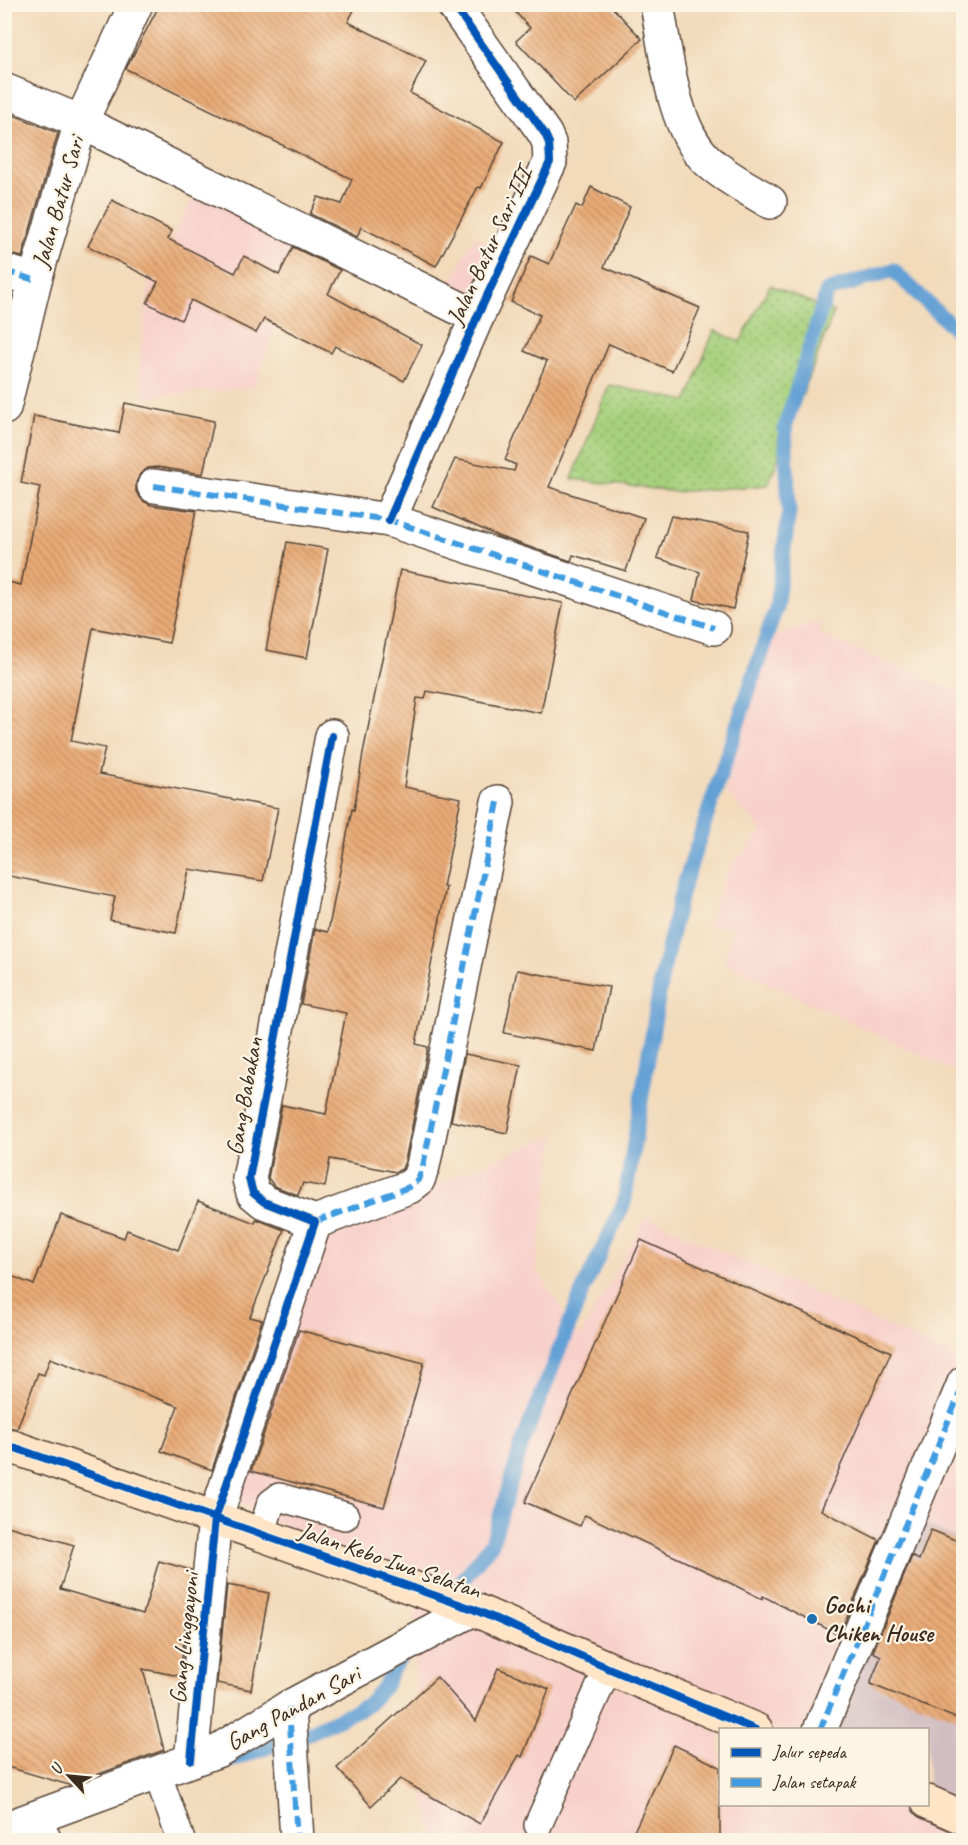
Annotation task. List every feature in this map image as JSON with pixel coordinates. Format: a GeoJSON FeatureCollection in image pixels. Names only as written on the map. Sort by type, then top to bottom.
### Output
{"type":"FeatureCollection","features":[{"type":"Feature","properties":{"kind":"street","name":"Jalan Batur Sari"},"geometry":{"type":"LineString","coordinates":[[4,408],[35,280],[81,122],[136,4]]}},
{"type":"Feature","properties":{"kind":"street","name":"Jalan Batur Sari III"},"geometry":{"type":"LineString","coordinates":[[389,520],[477,317],[550,162],[545,134],[453,4]]}},
{"type":"Feature","properties":{"kind":"street"},"geometry":{"type":"LineString","coordinates":[[657,4],[680,116],[692,143],[708,162],[771,202]]}},
{"type":"Feature","properties":{"kind":"street"},"geometry":{"type":"LineString","coordinates":[[4,90],[81,122],[477,317]]}},
{"type":"Feature","properties":{"kind":"street"},"geometry":{"type":"LineString","coordinates":[[4,271],[35,280]]}},
{"type":"Feature","properties":{"kind":"street"},"geometry":{"type":"LineString","coordinates":[[154,486],[389,520],[714,627]]}},
{"type":"Feature","properties":{"kind":"street","name":"Gang Babakan"},"geometry":{"type":"LineString","coordinates":[[315,1222],[264,1202],[253,1193],[249,1179],[332,736]]}},
{"type":"Feature","properties":{"kind":"street"},"geometry":{"type":"LineString","coordinates":[[215,1519],[315,1222],[409,1187],[418,1180],[423,1166],[498,802]]}},
{"type":"Feature","properties":{"kind":"street"},"geometry":{"type":"LineString","coordinates":[[821,1728],[963,1383]]}},
{"type":"Feature","properties":{"kind":"street","name":"Jalan Kebo Iwa Selatan"},"geometry":{"type":"LineString","coordinates":[[4,1444],[473,1609],[751,1728]]}},
{"type":"Feature","properties":{"kind":"street","name":"Gang Linggayoni"},"geometry":{"type":"LineString","coordinates":[[191,1760],[215,1519]]}},
{"type":"Feature","properties":{"kind":"street","name":"Gang Pandan Sari"},"geometry":{"type":"LineString","coordinates":[[4,1829],[42,1829],[157,1773],[219,1750],[289,1707],[473,1609]]}},
{"type":"Feature","properties":{"kind":"street"},"geometry":{"type":"LineString","coordinates":[[289,1707],[297,1840]]}},
{"type":"Feature","properties":{"kind":"street"},"geometry":{"type":"LineString","coordinates":[[929,1803],[963,1818]]}},
{"type":"Feature","properties":{"kind":"lane"},"geometry":{"type":"LineString","coordinates":[[261,1535],[271,1503],[279,1497],[345,1516]]}},
{"type":"Feature","properties":{"kind":"lane"},"geometry":{"type":"LineString","coordinates":[[538,1825],[608,1668]]}},
{"type":"Feature","properties":{"kind":"lane"},"geometry":{"type":"LineString","coordinates":[[157,1773],[181,1840]]}},
{"type":"Feature","properties":{"kind":"shaded area"},"geometry":{"type":"Polygon","coordinates":[[[195,195],[313,248],[273,331],[255,387],[144,397],[139,371],[149,282],[195,195]]]}},
{"type":"Feature","properties":{"kind":"shaded area"},"geometry":{"type":"Polygon","coordinates":[[[475,236],[504,250],[467,321],[439,304],[475,236]]]}},
{"type":"Feature","properties":{"kind":"shaded area"},"geometry":{"type":"Polygon","coordinates":[[[822,620],[819,634],[963,694],[963,1075],[724,962],[733,926],[707,927],[727,871],[762,831],[725,791],[751,658],[781,634],[822,620]]]}},
{"type":"Feature","properties":{"kind":"shaded area"},"geometry":{"type":"Polygon","coordinates":[[[555,1135],[536,1269],[580,1337],[646,1217],[963,1360],[963,1540],[912,1518],[817,1728],[719,1728],[719,1806],[909,1806],[950,1822],[963,1792],[963,1840],[435,1840],[414,1760],[416,1595],[230,1497],[323,1231],[555,1135]]]}},
{"type":"Feature","properties":{"kind":"shaded area"},"geometry":{"type":"Polygon","coordinates":[[[912,1518],[963,1540],[964,1792],[950,1822],[909,1806],[929,1806],[929,1728],[818,1728],[912,1518]]]}},
{"type":"Feature","properties":{"kind":"green space"},"geometry":{"type":"Polygon","coordinates":[[[770,285],[834,312],[768,485],[676,492],[572,479],[609,385],[687,401],[714,330],[740,342],[770,285]]]}},
{"type":"Feature","properties":{"kind":"building"},"geometry":{"type":"Polygon","coordinates":[[[160,4],[357,4],[348,22],[426,61],[410,93],[504,142],[481,188],[478,187],[436,266],[361,227],[357,237],[310,214],[318,197],[342,204],[352,179],[126,69],[160,4]]]}},
{"type":"Feature","properties":{"kind":"building"},"geometry":{"type":"Polygon","coordinates":[[[508,4],[609,4],[642,39],[574,103],[516,41],[530,28],[508,4]]]}},
{"type":"Feature","properties":{"kind":"building"},"geometry":{"type":"Polygon","coordinates":[[[4,111],[58,133],[22,257],[4,253],[4,111]]]}},
{"type":"Feature","properties":{"kind":"building"},"geometry":{"type":"Polygon","coordinates":[[[591,187],[630,207],[604,267],[700,308],[672,371],[609,344],[549,487],[644,518],[626,571],[573,555],[571,561],[500,537],[433,507],[455,459],[514,471],[516,465],[505,460],[547,361],[524,351],[540,315],[511,302],[531,256],[549,264],[576,205],[582,208],[591,187]]]}},
{"type":"Feature","properties":{"kind":"building"},"geometry":{"type":"Polygon","coordinates":[[[112,200],[172,231],[168,239],[235,273],[244,256],[279,275],[293,247],[340,270],[328,294],[422,345],[404,381],[335,346],[331,353],[264,319],[256,333],[191,300],[181,320],[147,303],[158,282],[88,246],[112,200]]]}},
{"type":"Feature","properties":{"kind":"building"},"geometry":{"type":"Polygon","coordinates":[[[125,403],[214,421],[203,474],[157,467],[148,468],[140,474],[136,483],[136,492],[143,501],[151,505],[196,511],[169,643],[93,628],[71,741],[105,748],[99,774],[278,808],[263,881],[189,869],[176,933],[110,920],[115,897],[4,875],[4,581],[21,585],[40,487],[21,483],[34,416],[119,433],[125,403]]]}},
{"type":"Feature","properties":{"kind":"building"},"geometry":{"type":"Polygon","coordinates":[[[671,516],[749,531],[733,609],[694,600],[700,572],[657,558],[671,516]]]}},
{"type":"Feature","properties":{"kind":"building"},"geometry":{"type":"Polygon","coordinates":[[[287,542],[328,549],[307,658],[266,650],[287,542]]]}},
{"type":"Feature","properties":{"kind":"building"},"geometry":{"type":"Polygon","coordinates":[[[400,570],[563,603],[541,713],[427,691],[425,699],[417,698],[404,787],[461,798],[416,1044],[428,1047],[405,1161],[402,1169],[396,1172],[330,1159],[325,1187],[303,1183],[298,1195],[274,1186],[268,1178],[282,1105],[326,1114],[346,1013],[301,1004],[315,929],[328,932],[400,570]]]}},
{"type":"Feature","properties":{"kind":"building"},"geometry":{"type":"Polygon","coordinates":[[[517,970],[609,987],[596,1051],[504,1033],[517,970]]]}},
{"type":"Feature","properties":{"kind":"building"},"geometry":{"type":"Polygon","coordinates":[[[465,1054],[521,1065],[507,1133],[451,1121],[465,1054]]]}},
{"type":"Feature","properties":{"kind":"building"},"geometry":{"type":"Polygon","coordinates":[[[198,1201],[255,1223],[256,1219],[284,1230],[250,1317],[262,1320],[212,1470],[161,1451],[178,1406],[50,1358],[44,1375],[38,1373],[17,1429],[4,1426],[4,1273],[34,1285],[61,1215],[124,1238],[127,1230],[178,1250],[198,1201]]]}},
{"type":"Feature","properties":{"kind":"building"},"geometry":{"type":"Polygon","coordinates":[[[641,1240],[891,1352],[821,1510],[879,1540],[839,1635],[763,1596],[762,1599],[585,1515],[580,1526],[525,1502],[641,1240]]]}},
{"type":"Feature","properties":{"kind":"building"},"geometry":{"type":"Polygon","coordinates":[[[299,1330],[424,1363],[384,1507],[251,1471],[299,1330]]]}},
{"type":"Feature","properties":{"kind":"building"},"geometry":{"type":"Polygon","coordinates":[[[4,1525],[74,1545],[60,1589],[143,1614],[159,1561],[191,1570],[180,1676],[143,1669],[164,1750],[69,1785],[4,1766],[4,1525]]]}},
{"type":"Feature","properties":{"kind":"building"},"geometry":{"type":"Polygon","coordinates":[[[931,1530],[963,1543],[963,1721],[870,1684],[881,1656],[873,1652],[912,1556],[919,1560],[931,1530]]]}},
{"type":"Feature","properties":{"kind":"building"},"geometry":{"type":"Polygon","coordinates":[[[227,1585],[269,1593],[251,1690],[217,1683],[227,1585]]]}},
{"type":"Feature","properties":{"kind":"building"},"geometry":{"type":"Polygon","coordinates":[[[498,1668],[549,1689],[522,1757],[519,1755],[480,1824],[400,1779],[371,1806],[337,1768],[437,1677],[476,1721],[498,1668]]]}},
{"type":"Feature","properties":{"kind":"building"},"geometry":{"type":"Polygon","coordinates":[[[674,1745],[719,1767],[720,1840],[630,1840],[674,1745]]]}},
{"type":"Feature","properties":{"kind":"waterway"},"geometry":{"type":"LineString","coordinates":[[446,1601],[492,1543],[522,1444],[582,1292],[624,1203],[662,975],[681,894],[776,608],[789,512],[785,427],[827,291],[893,270],[964,338]]}},
{"type":"Feature","properties":{"kind":"waterway"},"geometry":{"type":"LineString","coordinates":[[222,1763],[309,1733],[367,1705],[384,1687],[394,1666],[403,1655]]}},
{"type":"Feature","properties":{"kind":"marked path"},"geometry":{"type":"LineString","coordinates":[[4,271],[35,280]]}},
{"type":"Feature","properties":{"kind":"marked path"},"geometry":{"type":"LineString","coordinates":[[154,486],[389,520],[714,628]]}},
{"type":"Feature","properties":{"kind":"marked path"},"geometry":{"type":"LineString","coordinates":[[315,1222],[409,1187],[418,1180],[423,1166],[498,802]]}},
{"type":"Feature","properties":{"kind":"marked path"},"geometry":{"type":"LineString","coordinates":[[821,1728],[964,1383]]}},
{"type":"Feature","properties":{"kind":"marked path"},"geometry":{"type":"LineString","coordinates":[[289,1707],[297,1840]]}},
{"type":"Feature","properties":{"kind":"cycle path"},"geometry":{"type":"LineString","coordinates":[[389,520],[477,317],[550,162],[549,143],[545,134],[453,4]]}},
{"type":"Feature","properties":{"kind":"cycle path"},"geometry":{"type":"LineString","coordinates":[[191,1760],[215,1519],[315,1222],[264,1202],[253,1193],[249,1179],[332,736]]}},
{"type":"Feature","properties":{"kind":"cycle path"},"geometry":{"type":"LineString","coordinates":[[4,1444],[473,1609],[751,1728]]}},
{"type":"Feature","properties":{"kind":"place","name":"Gochi Chiken House"},"geometry":{"type":"Point","coordinates":[812,1619]}}]}
